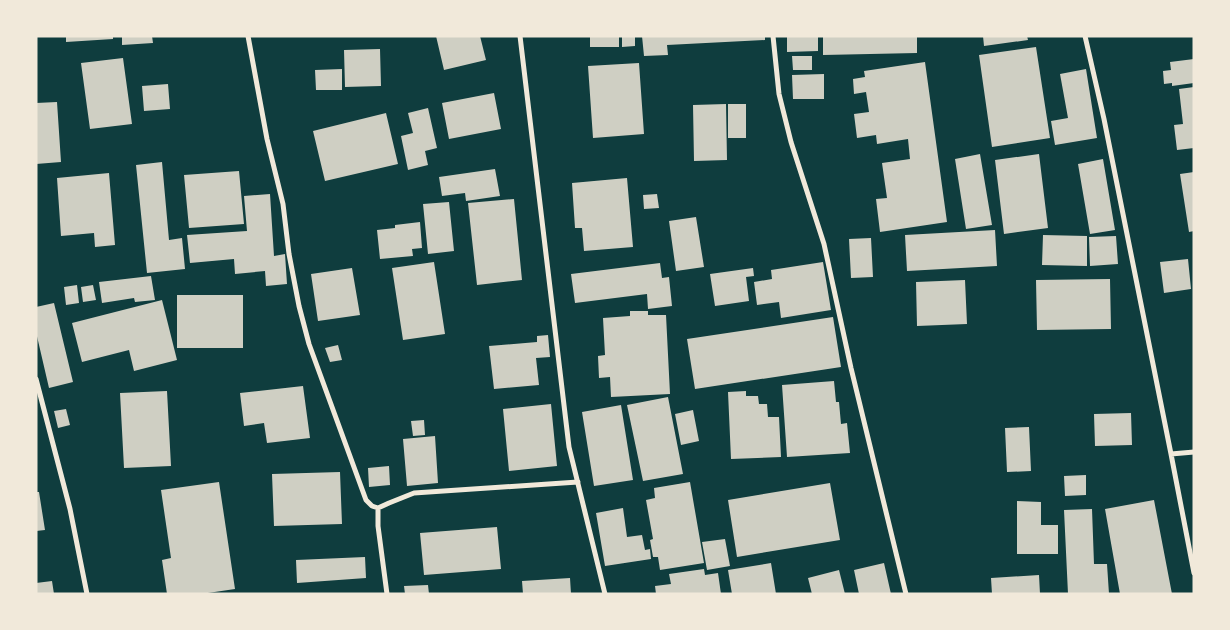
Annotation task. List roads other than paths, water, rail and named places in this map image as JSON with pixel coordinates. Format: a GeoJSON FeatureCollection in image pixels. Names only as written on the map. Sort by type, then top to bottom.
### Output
{"type":"FeatureCollection","features":[{"type":"Feature","properties":{"kind":"street"},"geometry":{"type":"LineString","coordinates":[[248,36],[267,139],[284,204],[299,306],[309,344],[366,500],[372,506],[378,508],[414,493],[578,482]]}},
{"type":"Feature","properties":{"kind":"street"},"geometry":{"type":"LineString","coordinates":[[520,36],[569,447],[605,594]]}},
{"type":"Feature","properties":{"kind":"street"},"geometry":{"type":"LineString","coordinates":[[773,36],[779,94],[791,142],[824,244],[851,368],[906,594]]}},
{"type":"Feature","properties":{"kind":"street"},"geometry":{"type":"LineString","coordinates":[[1085,36],[1104,119],[1194,573]]}},
{"type":"Feature","properties":{"kind":"street"},"geometry":{"type":"LineString","coordinates":[[36,379],[70,509],[87,594]]}},
{"type":"Feature","properties":{"kind":"street"},"geometry":{"type":"LineString","coordinates":[[1171,454],[1194,452]]}},
{"type":"Feature","properties":{"kind":"street"},"geometry":{"type":"LineString","coordinates":[[378,508],[378,526],[387,594]]}}]}
